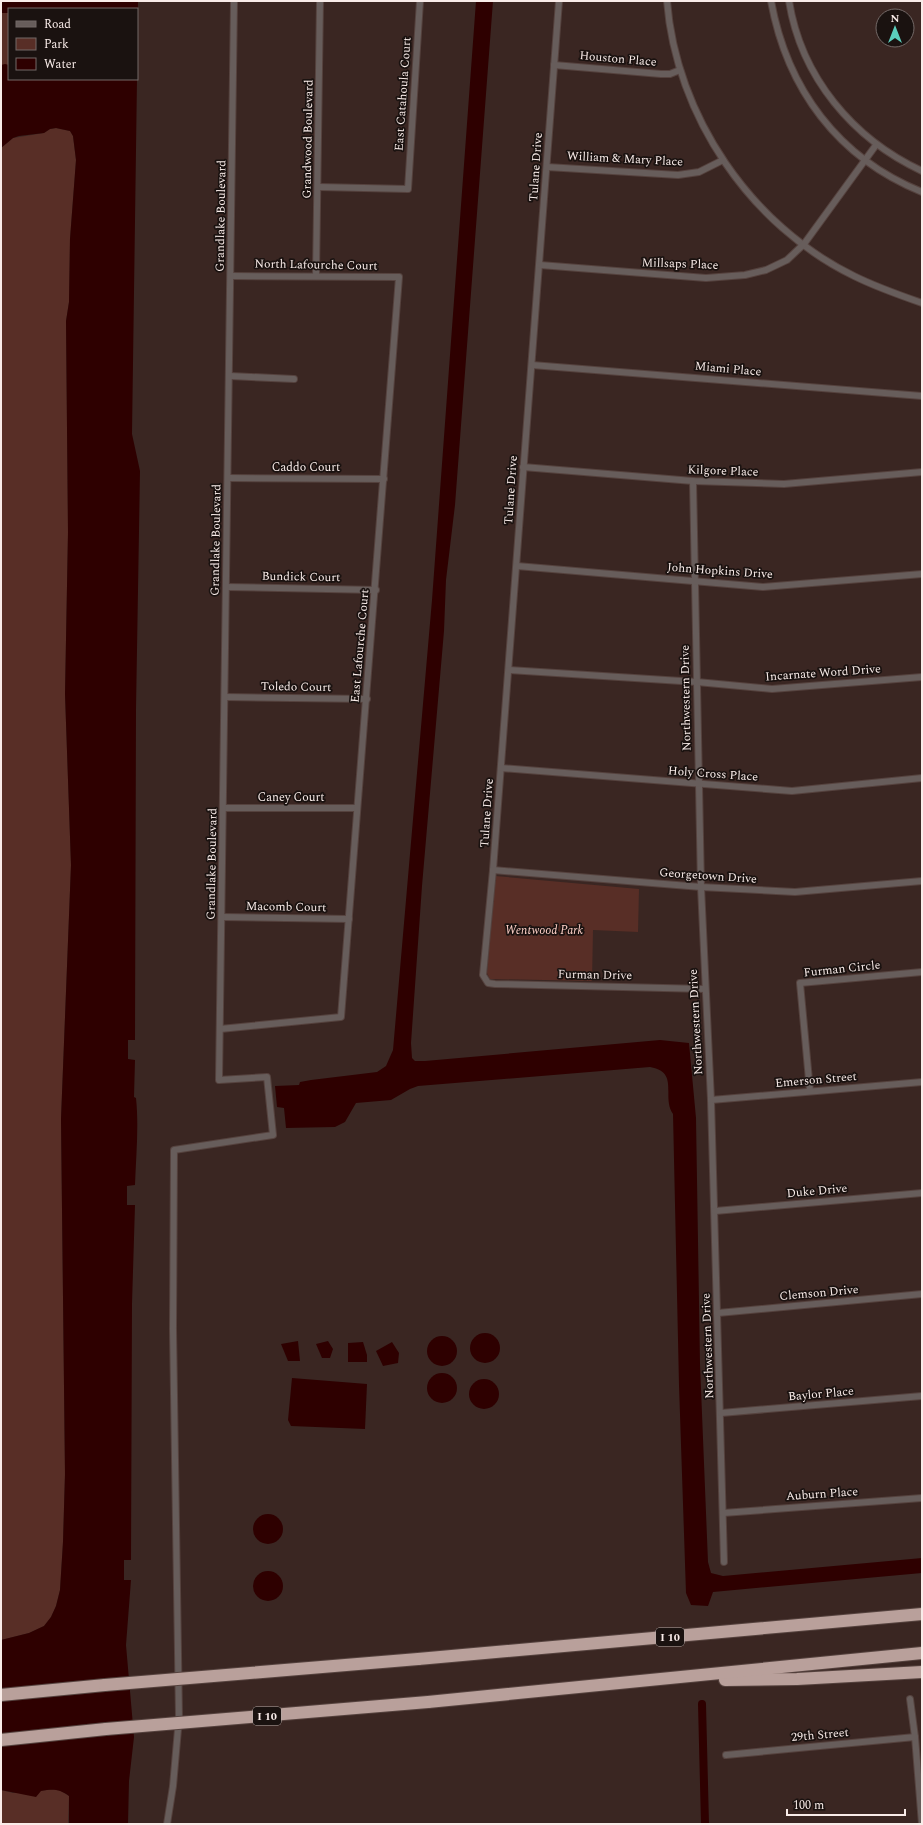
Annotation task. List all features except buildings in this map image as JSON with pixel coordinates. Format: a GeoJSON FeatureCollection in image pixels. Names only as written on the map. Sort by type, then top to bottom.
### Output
{"type":"FeatureCollection","features":[{"type":"Feature","properties":{"kind":"highway","name":"I 10"},"geometry":{"type":"LineString","coordinates":[[1,1695],[922,1614]]}},
{"type":"Feature","properties":{"kind":"highway","name":"I 10"},"geometry":{"type":"LineString","coordinates":[[1,1740],[428,1702],[922,1653]]}},
{"type":"Feature","properties":{"kind":"highway"},"geometry":{"type":"LineString","coordinates":[[649,1680],[796,1679],[922,1672]]}},
{"type":"Feature","properties":{"kind":"street","name":"Grandlake Boulevard"},"geometry":{"type":"LineString","coordinates":[[167,1824],[173,1786],[179,1718],[173,1329],[174,1150],[273,1135],[267,1077],[219,1080],[232,276],[234,1]]}},
{"type":"Feature","properties":{"kind":"street","name":"Grandwood Boulevard"},"geometry":{"type":"LineString","coordinates":[[316,276],[319,187],[320,1]]}},
{"type":"Feature","properties":{"kind":"street","name":"East Catahoula Court"},"geometry":{"type":"LineString","coordinates":[[319,187],[408,189],[420,1]]}},
{"type":"Feature","properties":{"kind":"street","name":"Tulane Drive"},"geometry":{"type":"LineString","coordinates":[[485,980],[483,970],[493,870],[509,670],[523,467],[560,1]]}},
{"type":"Feature","properties":{"kind":"street"},"geometry":{"type":"LineString","coordinates":[[667,1],[673,43],[680,70],[700,118],[723,160],[744,190],[769,215],[804,244],[854,276],[889,292],[922,303]]}},
{"type":"Feature","properties":{"kind":"street"},"geometry":{"type":"LineString","coordinates":[[771,1],[784,54],[804,93],[834,133],[865,161],[887,176],[922,192]]}},
{"type":"Feature","properties":{"kind":"street"},"geometry":{"type":"LineString","coordinates":[[789,1],[791,15],[803,50],[822,85],[848,120],[876,145],[894,157],[922,171]]}},
{"type":"Feature","properties":{"kind":"street","name":"Houston Place"},"geometry":{"type":"LineString","coordinates":[[554,65],[660,74],[680,70]]}},
{"type":"Feature","properties":{"kind":"street","name":"Millsaps Place"},"geometry":{"type":"LineString","coordinates":[[540,265],[685,278],[745,275],[766,270],[787,260],[804,244],[876,145]]}},
{"type":"Feature","properties":{"kind":"street","name":"William & Mary Place"},"geometry":{"type":"LineString","coordinates":[[547,166],[678,175],[699,172],[723,160]]}},
{"type":"Feature","properties":{"kind":"street","name":"North Lafourche Court"},"geometry":{"type":"LineString","coordinates":[[232,276],[399,277]]}},
{"type":"Feature","properties":{"kind":"street","name":"East Lafourche Court"},"geometry":{"type":"LineString","coordinates":[[220,1029],[341,1017],[376,590],[399,277]]}},
{"type":"Feature","properties":{"kind":"street","name":"Miami Place"},"geometry":{"type":"LineString","coordinates":[[532,365],[922,396]]}},
{"type":"Feature","properties":{"kind":"street"},"geometry":{"type":"LineString","coordinates":[[230,376],[294,379]]}},
{"type":"Feature","properties":{"kind":"street","name":"Kilgore Place"},"geometry":{"type":"LineString","coordinates":[[523,467],[693,481],[784,484],[922,472]]}},
{"type":"Feature","properties":{"kind":"street","name":"Caddo Court"},"geometry":{"type":"LineString","coordinates":[[228,478],[384,479]]}},
{"type":"Feature","properties":{"kind":"street","name":"Northwestern Drive"},"geometry":{"type":"LineString","coordinates":[[693,481],[701,887],[715,1212],[724,1562]]}},
{"type":"Feature","properties":{"kind":"street","name":"John Hopkins Drive"},"geometry":{"type":"LineString","coordinates":[[517,566],[763,587],[922,574]]}},
{"type":"Feature","properties":{"kind":"street","name":"Bundick Court"},"geometry":{"type":"LineString","coordinates":[[226,587],[376,590]]}},
{"type":"Feature","properties":{"kind":"street","name":"Incarnate Word Drive"},"geometry":{"type":"LineString","coordinates":[[509,670],[696,682],[772,689],[922,677]]}},
{"type":"Feature","properties":{"kind":"street","name":"Toledo Court"},"geometry":{"type":"LineString","coordinates":[[225,697],[367,699]]}},
{"type":"Feature","properties":{"kind":"street","name":"Holy Cross Place"},"geometry":{"type":"LineString","coordinates":[[501,768],[699,785],[792,791],[922,778]]}},
{"type":"Feature","properties":{"kind":"street","name":"Caney Court"},"geometry":{"type":"LineString","coordinates":[[224,808],[357,808]]}},
{"type":"Feature","properties":{"kind":"street","name":"Georgetown Drive"},"geometry":{"type":"LineString","coordinates":[[493,870],[701,887],[795,892],[922,881]]}},
{"type":"Feature","properties":{"kind":"street","name":"Macomb Court"},"geometry":{"type":"LineString","coordinates":[[222,917],[349,919]]}},
{"type":"Feature","properties":{"kind":"street","name":"Furman Circle"},"geometry":{"type":"LineString","coordinates":[[810,1091],[800,983],[922,972]]}},
{"type":"Feature","properties":{"kind":"street","name":"Furman Drive"},"geometry":{"type":"LineString","coordinates":[[485,980],[495,984],[705,989]]}},
{"type":"Feature","properties":{"kind":"street","name":"Emerson Street"},"geometry":{"type":"LineString","coordinates":[[711,1100],[922,1082]]}},
{"type":"Feature","properties":{"kind":"street","name":"Duke Drive"},"geometry":{"type":"LineString","coordinates":[[715,1212],[922,1192]]}},
{"type":"Feature","properties":{"kind":"street","name":"Clemson Drive"},"geometry":{"type":"LineString","coordinates":[[718,1313],[922,1294]]}},
{"type":"Feature","properties":{"kind":"street","name":"Baylor Place"},"geometry":{"type":"LineString","coordinates":[[721,1413],[922,1396]]}},
{"type":"Feature","properties":{"kind":"street","name":"Auburn Place"},"geometry":{"type":"LineString","coordinates":[[723,1513],[922,1498]]}},
{"type":"Feature","properties":{"kind":"street"},"geometry":{"type":"LineString","coordinates":[[910,1699],[915,1737],[922,1824]]}},
{"type":"Feature","properties":{"kind":"street","name":"29th Street"},"geometry":{"type":"LineString","coordinates":[[726,1755],[915,1737]]}},
{"type":"Feature","properties":{"kind":"green space"},"geometry":{"type":"Polygon","coordinates":[[[1,13],[8,13],[8,65],[1,65],[1,13]]]}},
{"type":"Feature","properties":{"kind":"green space"},"geometry":{"type":"Polygon","coordinates":[[[56,128],[70,131],[73,136],[76,160],[70,239],[69,302],[66,321],[68,532],[65,694],[71,865],[61,1119],[65,1474],[63,1542],[60,1590],[56,1606],[51,1617],[44,1626],[29,1633],[1,1640],[1,148],[13,138],[44,133],[50,129],[56,128]]]}},
{"type":"Feature","properties":{"kind":"green space","name":"Wentwood Park"},"geometry":{"type":"Polygon","coordinates":[[[495,876],[639,889],[638,932],[593,930],[592,981],[490,979],[487,973],[495,876]]]}},
{"type":"Feature","properties":{"kind":"green space"},"geometry":{"type":"Polygon","coordinates":[[[58,1789],[69,1796],[68,1824],[1,1824],[1,1790],[13,1793],[58,1789]]]}},
{"type":"Feature","properties":{"kind":"water"},"geometry":{"type":"Polygon","coordinates":[[[1,1],[138,1],[138,8],[8,8],[8,13],[2,13],[1,1]]]}},
{"type":"Feature","properties":{"kind":"water"},"geometry":{"type":"Polygon","coordinates":[[[476,1],[493,1],[455,505],[446,580],[444,631],[422,886],[411,1043],[412,1058],[415,1061],[425,1061],[660,1040],[689,1043],[696,1118],[700,1364],[708,1562],[711,1573],[723,1576],[922,1558],[922,1573],[713,1592],[708,1606],[691,1605],[686,1593],[679,1385],[673,1114],[670,1107],[665,1074],[650,1067],[418,1086],[391,1100],[356,1103],[345,1122],[335,1127],[286,1128],[284,1108],[277,1107],[275,1086],[299,1085],[300,1082],[311,1080],[377,1072],[386,1066],[393,1050],[432,600],[476,1]]]}},
{"type":"Feature","properties":{"kind":"water"},"geometry":{"type":"Polygon","coordinates":[[[1,65],[8,65],[8,80],[137,80],[132,434],[140,471],[136,710],[135,1040],[128,1040],[128,1059],[135,1060],[134,1097],[136,1098],[137,1109],[137,1130],[135,1185],[127,1186],[127,1205],[135,1205],[132,1304],[131,1560],[124,1560],[124,1580],[131,1580],[126,1645],[134,1737],[129,1781],[128,1824],[69,1824],[69,1796],[62,1792],[52,1790],[41,1791],[36,1797],[1,1790],[1,1640],[29,1633],[44,1626],[51,1617],[56,1606],[60,1590],[63,1542],[65,1474],[61,1119],[71,865],[65,694],[68,532],[66,321],[69,302],[70,239],[76,160],[73,136],[70,131],[56,128],[50,129],[44,133],[13,138],[1,148],[1,65]]]}},
{"type":"Feature","properties":{"kind":"water"},"geometry":{"type":"Polygon","coordinates":[[[485,1333],[496,1337],[500,1348],[496,1359],[485,1363],[474,1359],[470,1348],[474,1337],[485,1333]]]}},
{"type":"Feature","properties":{"kind":"water"},"geometry":{"type":"Polygon","coordinates":[[[442,1336],[453,1340],[457,1351],[453,1362],[442,1366],[431,1362],[427,1351],[431,1340],[442,1336]]]}},
{"type":"Feature","properties":{"kind":"water"},"geometry":{"type":"Polygon","coordinates":[[[298,1341],[300,1361],[288,1361],[281,1344],[298,1341]]]}},
{"type":"Feature","properties":{"kind":"water"},"geometry":{"type":"Polygon","coordinates":[[[328,1341],[333,1349],[330,1358],[322,1358],[316,1344],[328,1341]]]}},
{"type":"Feature","properties":{"kind":"water"},"geometry":{"type":"Polygon","coordinates":[[[363,1342],[367,1355],[367,1362],[348,1362],[348,1343],[363,1342]]]}},
{"type":"Feature","properties":{"kind":"water"},"geometry":{"type":"Polygon","coordinates":[[[392,1342],[399,1353],[398,1363],[383,1366],[376,1351],[392,1342]]]}},
{"type":"Feature","properties":{"kind":"water"},"geometry":{"type":"Polygon","coordinates":[[[442,1373],[453,1377],[457,1388],[453,1399],[442,1403],[431,1399],[427,1388],[431,1377],[442,1373]]]}},
{"type":"Feature","properties":{"kind":"water"},"geometry":{"type":"Polygon","coordinates":[[[292,1378],[367,1384],[365,1429],[291,1426],[288,1420],[292,1378]]]}},
{"type":"Feature","properties":{"kind":"water"},"geometry":{"type":"Polygon","coordinates":[[[484,1379],[495,1383],[499,1394],[495,1405],[484,1409],[473,1405],[469,1394],[473,1383],[484,1379]]]}},
{"type":"Feature","properties":{"kind":"water"},"geometry":{"type":"Polygon","coordinates":[[[268,1514],[279,1518],[283,1529],[279,1540],[268,1544],[257,1540],[253,1529],[257,1518],[268,1514]]]}},
{"type":"Feature","properties":{"kind":"water"},"geometry":{"type":"Polygon","coordinates":[[[268,1571],[279,1575],[283,1586],[279,1597],[268,1601],[257,1597],[253,1586],[257,1575],[268,1571]]]}},
{"type":"Feature","properties":{"kind":"waterway"},"geometry":{"type":"LineString","coordinates":[[702,1704],[705,1824]]}}]}
